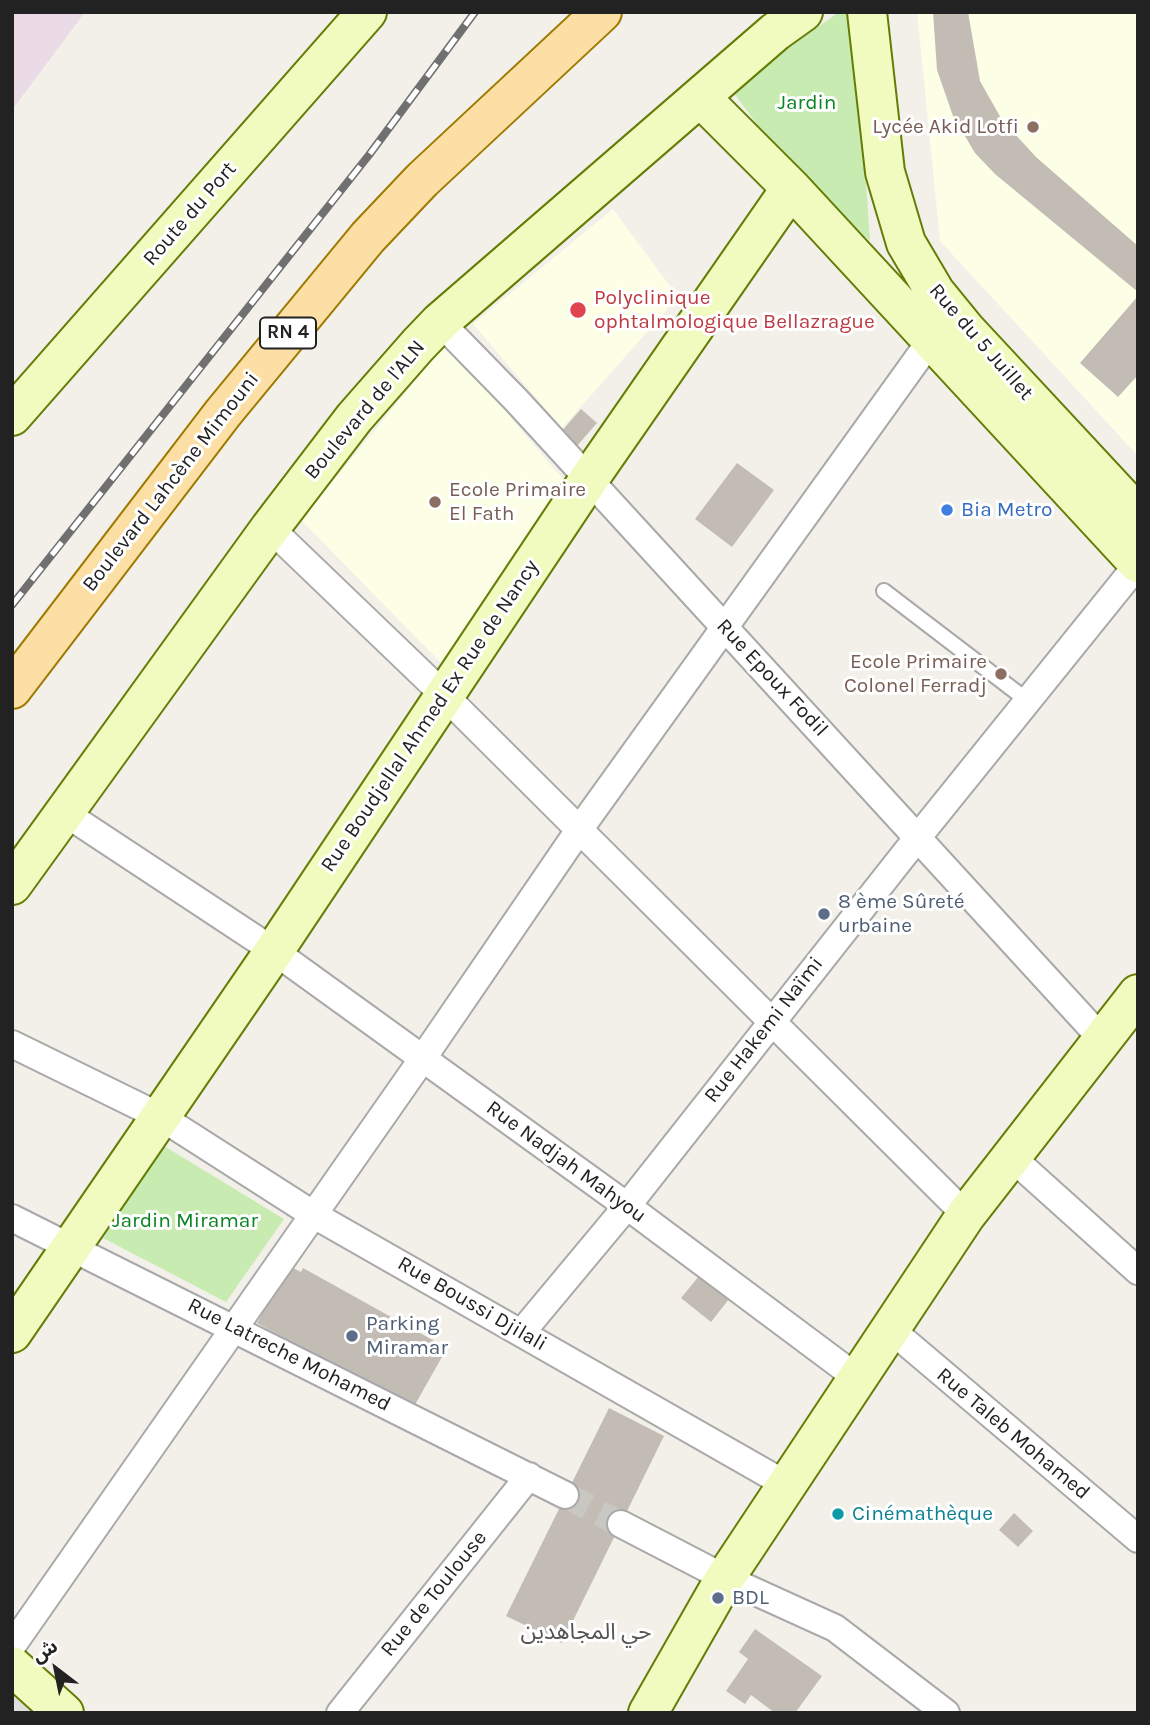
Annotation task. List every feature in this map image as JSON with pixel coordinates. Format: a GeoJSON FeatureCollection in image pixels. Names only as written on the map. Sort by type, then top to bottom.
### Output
{"type":"FeatureCollection","features":[{"type":"Feature","properties":{"kind":"main road","name":"Route du Port"},"geometry":{"type":"LineString","coordinates":[[12,416],[367,12]]}},
{"type":"Feature","properties":{"kind":"main road","name":"Boulevard Lahcène Mimouni"},"geometry":{"type":"LineString","coordinates":[[12,689],[223,413],[368,237],[422,180],[602,12]]}},
{"type":"Feature","properties":{"kind":"main road","name":"Boulevard de l'ALN"},"geometry":{"type":"LineString","coordinates":[[12,885],[270,528],[354,418],[440,322],[803,12]]}},
{"type":"Feature","properties":{"kind":"main road","name":"Rue du 5 Juillet"},"geometry":{"type":"LineString","coordinates":[[867,12],[884,172],[906,243],[934,292],[966,330],[1138,515]]}},
{"type":"Feature","properties":{"kind":"main road"},"geometry":{"type":"LineString","coordinates":[[701,98],[791,188],[1138,564]]}},
{"type":"Feature","properties":{"kind":"main road","name":"Rue Boudjellal Ahmed Ex Rue de Nancy"},"geometry":{"type":"LineString","coordinates":[[12,1333],[274,951],[589,479],[791,188]]}},
{"type":"Feature","properties":{"kind":"main road"},"geometry":{"type":"LineString","coordinates":[[859,264],[906,243]]}},
{"type":"Feature","properties":{"kind":"main road"},"geometry":{"type":"LineString","coordinates":[[648,1713],[725,1578],[966,1215],[1009,1155],[1138,994]]}},
{"type":"Feature","properties":{"kind":"main road"},"geometry":{"type":"LineString","coordinates":[[12,1666],[64,1713]]}},
{"type":"Feature","properties":{"kind":"street","name":"Rue Epoux Fodil"},"geometry":{"type":"LineString","coordinates":[[440,322],[589,479],[1101,1038]]}},
{"type":"Feature","properties":{"kind":"street"},"geometry":{"type":"LineString","coordinates":[[12,1646],[579,830],[931,340]]}},
{"type":"Feature","properties":{"kind":"street"},"geometry":{"type":"LineString","coordinates":[[270,528],[443,694],[770,1023],[966,1215]]}},
{"type":"Feature","properties":{"kind":"street","name":"Rue Hakemi Naïmi"},"geometry":{"type":"LineString","coordinates":[[522,1332],[627,1206],[918,836],[1138,564]]}},
{"type":"Feature","properties":{"kind":"street","name":"Rue Nadjah Mahyou"},"geometry":{"type":"LineString","coordinates":[[65,813],[274,951],[627,1206],[856,1377]]}},
{"type":"Feature","properties":{"kind":"street","name":"Rue Boussi Djilali"},"geometry":{"type":"LineString","coordinates":[[12,1044],[161,1117],[314,1214],[787,1485]]}},
{"type":"Feature","properties":{"kind":"street"},"geometry":{"type":"LineString","coordinates":[[1009,1155],[1138,1271]]}},
{"type":"Feature","properties":{"kind":"street","name":"Rue Latreche Mohamed"},"geometry":{"type":"LineString","coordinates":[[12,1218],[565,1495]]}},
{"type":"Feature","properties":{"kind":"street","name":"Rue Taleb Mohamed"},"geometry":{"type":"LineString","coordinates":[[889,1328],[1138,1539]]}},
{"type":"Feature","properties":{"kind":"street","name":"Rue de Toulouse"},"geometry":{"type":"LineString","coordinates":[[340,1713],[529,1476]]}},
{"type":"Feature","properties":{"kind":"street"},"geometry":{"type":"LineString","coordinates":[[621,1524],[725,1578],[835,1628],[946,1713]]}},
{"type":"Feature","properties":{"kind":"lane"},"geometry":{"type":"LineString","coordinates":[[884,591],[1028,701]]}},
{"type":"Feature","properties":{"kind":"shaded area"},"geometry":{"type":"Polygon","coordinates":[[[12,12],[85,12],[12,110],[12,12]]]}},
{"type":"Feature","properties":{"kind":"shaded area","name":"Lycée Akid Lotfi"},"geometry":{"type":"Polygon","coordinates":[[[917,12],[1138,12],[1138,456],[940,241],[917,12]]]}},
{"type":"Feature","properties":{"kind":"shaded area","name":"Polyclinique ophtalmologique Bellazrague"},"geometry":{"type":"Polygon","coordinates":[[[613,209],[678,297],[562,428],[473,324],[613,209]]]}},
{"type":"Feature","properties":{"kind":"shaded area","name":"Ecole Primaire El Fath"},"geometry":{"type":"Polygon","coordinates":[[[447,342],[567,484],[442,664],[301,520],[447,342]]]}},
{"type":"Feature","properties":{"kind":"shaded area"},"geometry":{"type":"Polygon","coordinates":[[[12,1695],[33,1713],[12,1713],[12,1695]]]}},
{"type":"Feature","properties":{"kind":"green space","name":"Jardin"},"geometry":{"type":"Polygon","coordinates":[[[839,12],[847,12],[861,110],[870,241],[778,153],[731,89],[839,12]]]}},
{"type":"Feature","properties":{"kind":"green space","name":"Jardin Miramar"},"geometry":{"type":"Polygon","coordinates":[[[164,1146],[284,1219],[226,1302],[103,1238],[164,1146]]]}},
{"type":"Feature","properties":{"kind":"building"},"geometry":{"type":"Polygon","coordinates":[[[933,12],[968,12],[980,81],[1002,120],[1036,157],[1138,246],[1138,292],[995,174],[975,153],[953,116],[937,70],[933,12]]]}},
{"type":"Feature","properties":{"kind":"building"},"geometry":{"type":"Polygon","coordinates":[[[1138,296],[1138,375],[1118,397],[1080,363],[1138,296]]]}},
{"type":"Feature","properties":{"kind":"building"},"geometry":{"type":"Polygon","coordinates":[[[581,409],[597,423],[576,447],[560,433],[581,409]]]}},
{"type":"Feature","properties":{"kind":"building"},"geometry":{"type":"Polygon","coordinates":[[[737,463],[774,490],[732,547],[695,519],[737,463]]]}},
{"type":"Feature","properties":{"kind":"building","name":"Parking Miramar"},"geometry":{"type":"Polygon","coordinates":[[[289,1266],[301,1272],[303,1268],[447,1348],[412,1410],[257,1323],[289,1266]]]}},
{"type":"Feature","properties":{"kind":"building"},"geometry":{"type":"Polygon","coordinates":[[[699,1276],[729,1299],[711,1322],[681,1298],[699,1276]]]}},
{"type":"Feature","properties":{"kind":"building"},"geometry":{"type":"Polygon","coordinates":[[[609,1408],[664,1436],[562,1643],[506,1616],[609,1408]]]}},
{"type":"Feature","properties":{"kind":"building"},"geometry":{"type":"Polygon","coordinates":[[[1014,1513],[1033,1531],[1018,1547],[999,1530],[1014,1513]]]}},
{"type":"Feature","properties":{"kind":"building"},"geometry":{"type":"Polygon","coordinates":[[[755,1629],[822,1676],[795,1713],[775,1713],[751,1695],[745,1704],[726,1691],[748,1659],[739,1652],[755,1629]]]}},
{"type":"Feature","properties":{"kind":"tunnel"},"geometry":{"type":"LineString","coordinates":[[565,1495],[621,1524]]}},
{"type":"Feature","properties":{"kind":"railway"},"geometry":{"type":"LineString","coordinates":[[12,605],[369,155],[475,12]]}},
{"type":"Feature","properties":{"kind":"place","name":"Lycée Akid Lotfi"},"geometry":{"type":"Point","coordinates":[1033,127]}},
{"type":"Feature","properties":{"kind":"place","name":"Polyclinique ophtalmologique Bellazrague"},"geometry":{"type":"Point","coordinates":[578,310]}},
{"type":"Feature","properties":{"kind":"place","name":"Ecole Primaire El Fath"},"geometry":{"type":"Point","coordinates":[435,502]}},
{"type":"Feature","properties":{"kind":"place","name":"Bia Metro"},"geometry":{"type":"Point","coordinates":[947,510]}},
{"type":"Feature","properties":{"kind":"place","name":"Ecole Primaire Colonel Ferradj"},"geometry":{"type":"Point","coordinates":[1001,674]}},
{"type":"Feature","properties":{"kind":"place","name":"8 ème Sûreté urbaine"},"geometry":{"type":"Point","coordinates":[824,914]}},
{"type":"Feature","properties":{"kind":"place","name":"Parking Miramar"},"geometry":{"type":"Point","coordinates":[352,1336]}},
{"type":"Feature","properties":{"kind":"place","name":"Cinémathèque"},"geometry":{"type":"Point","coordinates":[838,1514]}},
{"type":"Feature","properties":{"kind":"place","name":"BDL"},"geometry":{"type":"Point","coordinates":[718,1598]}},
{"type":"Feature","properties":{"kind":"district","name":"حي المجاهدين"},"geometry":{"type":"Point","coordinates":[586,1632]}}]}
